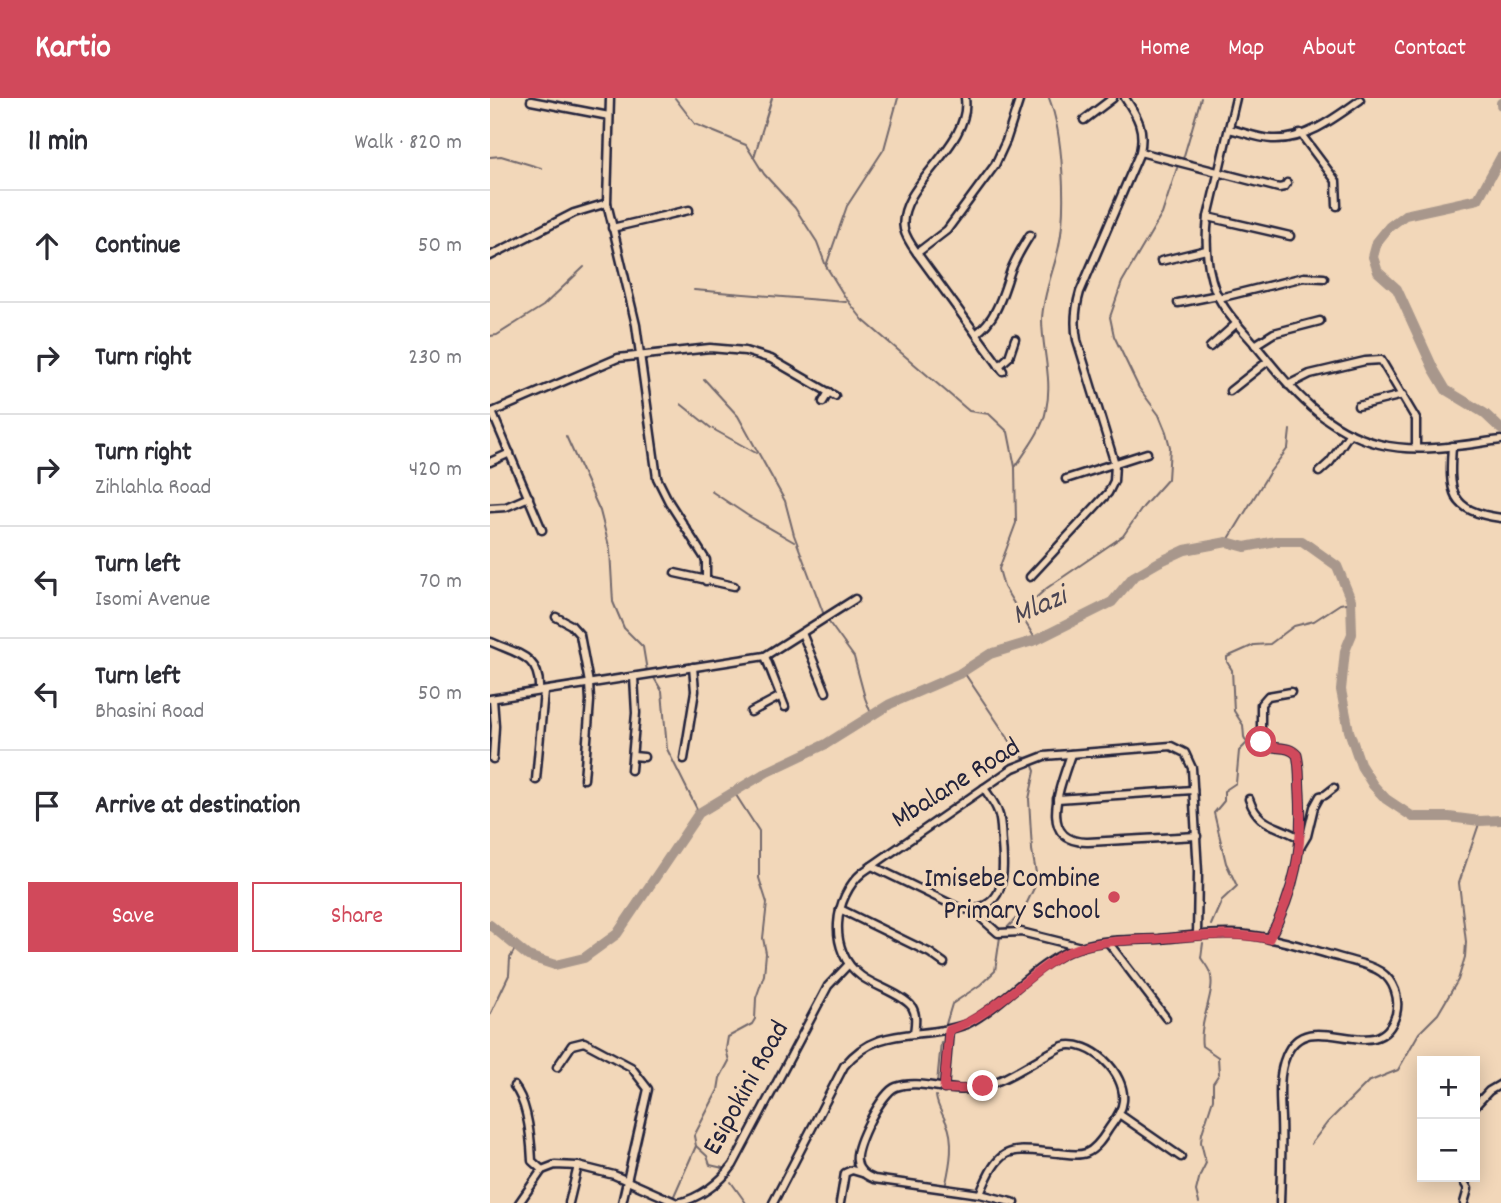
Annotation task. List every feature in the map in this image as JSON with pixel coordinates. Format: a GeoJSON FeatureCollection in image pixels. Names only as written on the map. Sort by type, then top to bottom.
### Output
{"type":"FeatureCollection","features":[{"type":"Feature","properties":{"kind":"street"},"geometry":{"type":"LineString","coordinates":[[610,98],[607,202],[635,319],[657,478],[706,560],[706,581]]}},
{"type":"Feature","properties":{"kind":"street"},"geometry":{"type":"LineString","coordinates":[[965,98],[965,116],[961,127],[905,209],[904,231],[1001,369],[1009,356],[1014,339]]}},
{"type":"Feature","properties":{"kind":"street"},"geometry":{"type":"LineString","coordinates":[[917,253],[947,230],[996,165],[1020,98]]}},
{"type":"Feature","properties":{"kind":"street"},"geometry":{"type":"LineString","coordinates":[[1084,120],[1113,98]]}},
{"type":"Feature","properties":{"kind":"street"},"geometry":{"type":"LineString","coordinates":[[1030,577],[1108,493],[1114,481],[1115,464],[1077,340],[1075,308],[1140,152],[1143,138],[1141,125],[1125,98]]}},
{"type":"Feature","properties":{"kind":"street"},"geometry":{"type":"LineString","coordinates":[[1236,98],[1208,217],[1206,250],[1210,275],[1218,297],[1237,323],[1288,385],[1321,416],[1350,433],[1381,444],[1416,448],[1501,440]]}},
{"type":"Feature","properties":{"kind":"street"},"geometry":{"type":"LineString","coordinates":[[1229,129],[1272,139],[1300,133],[1329,122],[1360,100]]}},
{"type":"Feature","properties":{"kind":"street"},"geometry":{"type":"LineString","coordinates":[[531,101],[561,110],[609,116]]}},
{"type":"Feature","properties":{"kind":"street"},"geometry":{"type":"LineString","coordinates":[[1300,133],[1336,181],[1337,206]]}},
{"type":"Feature","properties":{"kind":"street"},"geometry":{"type":"LineString","coordinates":[[1140,152],[1279,188],[1287,183]]}},
{"type":"Feature","properties":{"kind":"street"},"geometry":{"type":"LineString","coordinates":[[490,256],[574,213],[607,202]]}},
{"type":"Feature","properties":{"kind":"street"},"geometry":{"type":"LineString","coordinates":[[612,228],[689,210]]}},
{"type":"Feature","properties":{"kind":"street"},"geometry":{"type":"LineString","coordinates":[[1208,217],[1290,236]]}},
{"type":"Feature","properties":{"kind":"street"},"geometry":{"type":"LineString","coordinates":[[976,334],[996,313],[1025,238]]}},
{"type":"Feature","properties":{"kind":"street"},"geometry":{"type":"LineString","coordinates":[[1161,261],[1206,250]]}},
{"type":"Feature","properties":{"kind":"street"},"geometry":{"type":"LineString","coordinates":[[1178,303],[1218,297],[1304,277],[1324,278]]}},
{"type":"Feature","properties":{"kind":"street"},"geometry":{"type":"LineString","coordinates":[[1305,317],[1308,325]]}},
{"type":"Feature","properties":{"kind":"street"},"geometry":{"type":"LineString","coordinates":[[1255,345],[1274,333],[1320,321]]}},
{"type":"Feature","properties":{"kind":"street"},"geometry":{"type":"LineString","coordinates":[[1210,347],[1237,323]]}},
{"type":"Feature","properties":{"kind":"street"},"geometry":{"type":"LineString","coordinates":[[542,530],[491,412],[612,359],[710,348],[745,351],[783,365],[832,394],[823,402]]}},
{"type":"Feature","properties":{"kind":"street"},"geometry":{"type":"LineString","coordinates":[[1288,385],[1310,374],[1377,359],[1382,361],[1416,419],[1416,448]]}},
{"type":"Feature","properties":{"kind":"street"},"geometry":{"type":"LineString","coordinates":[[1230,391],[1268,361]]}},
{"type":"Feature","properties":{"kind":"street"},"geometry":{"type":"LineString","coordinates":[[1358,406],[1403,395]]}},
{"type":"Feature","properties":{"kind":"street"},"geometry":{"type":"LineString","coordinates":[[1319,472],[1350,433]]}},
{"type":"Feature","properties":{"kind":"street"},"geometry":{"type":"LineString","coordinates":[[1452,446],[1451,481],[1456,498],[1474,513],[1501,518]]}},
{"type":"Feature","properties":{"kind":"street"},"geometry":{"type":"LineString","coordinates":[[490,462],[510,453]]}},
{"type":"Feature","properties":{"kind":"street"},"geometry":{"type":"LineString","coordinates":[[1066,479],[1147,453]]}},
{"type":"Feature","properties":{"kind":"street"},"geometry":{"type":"LineString","coordinates":[[490,508],[506,507],[529,497]]}},
{"type":"Feature","properties":{"kind":"street"},"geometry":{"type":"LineString","coordinates":[[675,573],[734,586]]}},
{"type":"Feature","properties":{"kind":"street"},"geometry":{"type":"LineString","coordinates":[[493,759],[495,726],[491,699],[765,656],[855,599]]}},
{"type":"Feature","properties":{"kind":"street"},"geometry":{"type":"LineString","coordinates":[[556,617],[571,625],[580,635],[589,683],[584,779]]}},
{"type":"Feature","properties":{"kind":"street"},"geometry":{"type":"LineString","coordinates":[[802,633],[826,692]]}},
{"type":"Feature","properties":{"kind":"street"},"geometry":{"type":"LineString","coordinates":[[491,642],[523,656],[534,664],[539,674],[541,691],[536,779]]}},
{"type":"Feature","properties":{"kind":"street"},"geometry":{"type":"LineString","coordinates":[[765,656],[785,708]]}},
{"type":"Feature","properties":{"kind":"street"},"geometry":{"type":"LineString","coordinates":[[684,759],[695,691],[693,667]]}},
{"type":"Feature","properties":{"kind":"street"},"geometry":{"type":"LineString","coordinates":[[631,771],[636,706],[634,677]]}},
{"type":"Feature","properties":{"kind":"street"},"geometry":{"type":"LineString","coordinates":[[1269,939],[1288,902],[1301,839],[1297,755],[1289,748],[1266,747],[1260,739],[1262,701],[1271,695],[1291,692]]}},
{"type":"Feature","properties":{"kind":"street"},"geometry":{"type":"LineString","coordinates":[[751,712],[781,696]]}},
{"type":"Feature","properties":{"kind":"street"},"geometry":{"type":"LineString","coordinates":[[676,747],[686,749]]}},
{"type":"Feature","properties":{"kind":"street","name":"Mbalane Road"},"geometry":{"type":"LineString","coordinates":[[848,965],[837,921],[845,895],[854,880],[1013,768],[1031,759],[1071,754],[1176,747],[1185,753],[1190,762],[1197,836],[1197,935]]}},
{"type":"Feature","properties":{"kind":"street"},"geometry":{"type":"LineString","coordinates":[[1071,754],[1057,799],[1056,814],[1060,829],[1067,838],[1074,842],[1197,836]]}},
{"type":"Feature","properties":{"kind":"street"},"geometry":{"type":"LineString","coordinates":[[633,756],[644,757]]}},
{"type":"Feature","properties":{"kind":"street"},"geometry":{"type":"LineString","coordinates":[[576,769],[584,770]]}},
{"type":"Feature","properties":{"kind":"street"},"geometry":{"type":"LineString","coordinates":[[872,866],[953,906],[971,909],[986,904],[1001,888],[1004,874],[999,816],[984,788]]}},
{"type":"Feature","properties":{"kind":"street"},"geometry":{"type":"LineString","coordinates":[[1300,848],[1307,836],[1316,803],[1320,796],[1334,788]]}},
{"type":"Feature","properties":{"kind":"street"},"geometry":{"type":"LineString","coordinates":[[1057,799],[1193,790]]}},
{"type":"Feature","properties":{"kind":"street"},"geometry":{"type":"LineString","coordinates":[[1248,799],[1254,812],[1263,821],[1301,839]]}},
{"type":"Feature","properties":{"kind":"street"},"geometry":{"type":"LineString","coordinates":[[840,909],[944,963]]}},
{"type":"Feature","properties":{"kind":"street"},"geometry":{"type":"LineString","coordinates":[[971,909],[998,933],[1021,932],[1081,947]]}},
{"type":"Feature","properties":{"kind":"street"},"geometry":{"type":"LineString","coordinates":[[773,1203],[836,1079],[849,1059],[862,1048],[878,1039],[949,1030],[974,1020],[1058,958],[1081,947],[1108,942],[1232,934],[1269,939],[1378,970],[1392,985],[1397,1002],[1395,1015],[1389,1026],[1370,1039],[1353,1040],[1318,1032],[1301,1037],[1290,1047],[1284,1060],[1280,1105],[1280,1203]]}},
{"type":"Feature","properties":{"kind":"street"},"geometry":{"type":"LineString","coordinates":[[1108,942],[1166,1018]]}},
{"type":"Feature","properties":{"kind":"street"},"geometry":{"type":"LineString","coordinates":[[848,965],[868,981],[909,1004],[914,1013],[914,1034]]}},
{"type":"Feature","properties":{"kind":"street","name":"Esipokini Road"},"geometry":{"type":"LineString","coordinates":[[542,1170],[555,1165],[578,1167],[628,1179],[677,1203],[695,1197],[724,1176],[733,1165],[828,986],[848,965]]}},
{"type":"Feature","properties":{"kind":"street"},"geometry":{"type":"LineString","coordinates":[[944,1089],[949,1030]]}},
{"type":"Feature","properties":{"kind":"street"},"geometry":{"type":"LineString","coordinates":[[558,1067],[572,1045],[584,1042],[631,1067],[648,1089],[622,1203]]}},
{"type":"Feature","properties":{"kind":"street"},"geometry":{"type":"LineString","coordinates":[[862,1172],[856,1159],[859,1144],[881,1102],[891,1090],[905,1085],[972,1089],[1063,1046],[1077,1045],[1095,1053],[1118,1079],[1124,1093],[1123,1106],[1104,1137],[1086,1153],[1024,1150],[1006,1153],[992,1166],[980,1194]]}},
{"type":"Feature","properties":{"kind":"street"},"geometry":{"type":"LineString","coordinates":[[1480,1101],[1501,1084]]}},
{"type":"Feature","properties":{"kind":"street"},"geometry":{"type":"LineString","coordinates":[[514,1086],[520,1093],[524,1107],[532,1141],[532,1161],[542,1170],[519,1203]]}},
{"type":"Feature","properties":{"kind":"street"},"geometry":{"type":"LineString","coordinates":[[1119,1114],[1181,1157]]}},
{"type":"Feature","properties":{"kind":"street"},"geometry":{"type":"LineString","coordinates":[[569,1203],[578,1167]]}},
{"type":"Feature","properties":{"kind":"street"},"geometry":{"type":"LineString","coordinates":[[840,1203],[845,1173],[852,1170],[888,1182],[980,1194],[1014,1203]]}},
{"type":"Feature","properties":{"kind":"street"},"geometry":{"type":"LineString","coordinates":[[1464,1182],[1468,1189],[1464,1203]]}},
{"type":"Feature","properties":{"kind":"waterway"},"geometry":{"type":"LineString","coordinates":[[675,98],[695,124],[746,145],[764,174],[795,208],[817,242],[826,266],[863,320],[969,411],[989,414],[1008,432],[1015,467],[1016,523],[999,569],[1004,587],[1036,640]]}},
{"type":"Feature","properties":{"kind":"waterway"},"geometry":{"type":"LineString","coordinates":[[754,157],[772,98]]}},
{"type":"Feature","properties":{"kind":"waterway"},"geometry":{"type":"LineString","coordinates":[[826,266],[847,206],[884,149],[898,98]]}},
{"type":"Feature","properties":{"kind":"waterway"},"geometry":{"type":"LineString","coordinates":[[1016,466],[1042,424],[1048,398],[1042,319],[1046,291],[1059,246],[1063,212],[1058,131],[1049,98]]}},
{"type":"Feature","properties":{"kind":"waterway"},"geometry":{"type":"LineString","coordinates":[[1183,159],[1201,98]]}},
{"type":"Feature","properties":{"kind":"waterway"},"geometry":{"type":"LineString","coordinates":[[490,157],[501,156],[541,168]]}},
{"type":"Feature","properties":{"kind":"waterway"},"geometry":{"type":"LineString","coordinates":[[1501,157],[1478,199],[1405,215],[1389,227],[1377,242],[1373,257],[1378,272],[1397,289],[1446,390],[1484,413],[1501,429]]}},
{"type":"Feature","properties":{"kind":"waterway"},"geometry":{"type":"LineString","coordinates":[[1020,612],[1047,588],[1123,536],[1143,507],[1168,479],[1170,447],[1166,432],[1159,415],[1139,388],[1114,336],[1110,317],[1122,282],[1162,214],[1177,168]]}},
{"type":"Feature","properties":{"kind":"waterway"},"geometry":{"type":"LineString","coordinates":[[490,336],[497,335],[543,306],[584,267]]}},
{"type":"Feature","properties":{"kind":"waterway"},"geometry":{"type":"LineString","coordinates":[[694,290],[846,302]]}},
{"type":"Feature","properties":{"kind":"waterway"},"geometry":{"type":"LineString","coordinates":[[704,379],[738,416],[785,501],[794,535],[824,615]]}},
{"type":"Feature","properties":{"kind":"waterway"},"geometry":{"type":"LineString","coordinates":[[681,404],[711,428],[756,453]]}},
{"type":"Feature","properties":{"kind":"waterway"},"geometry":{"type":"LineString","coordinates":[[1227,542],[1269,473],[1288,448],[1290,430]]}},
{"type":"Feature","properties":{"kind":"waterway"},"geometry":{"type":"LineString","coordinates":[[566,436],[600,511],[610,550],[613,602],[624,628],[643,647],[647,671]]}},
{"type":"Feature","properties":{"kind":"waterway"},"geometry":{"type":"LineString","coordinates":[[711,491],[794,542]]}},
{"type":"Feature","properties":{"kind":"waterway","name":"Mlazi"},"geometry":{"type":"LineString","coordinates":[[490,925],[528,956],[555,965],[584,958],[617,934],[699,813],[767,772],[826,744],[890,704],[959,674],[990,654],[1036,640],[1112,602],[1133,577],[1159,562],[1185,550],[1227,542],[1245,547],[1276,541],[1302,541],[1337,566],[1351,600],[1352,634],[1345,651],[1341,690],[1349,731],[1361,766],[1386,799],[1413,817],[1501,820]]}},
{"type":"Feature","properties":{"kind":"waterway"},"geometry":{"type":"LineString","coordinates":[[1211,925],[1222,900],[1237,886],[1226,863],[1214,813],[1224,801],[1224,791],[1236,783],[1239,751],[1247,743],[1243,725],[1234,711],[1232,670],[1227,657],[1254,645],[1270,644],[1294,626],[1314,621],[1340,604],[1351,602]]}},
{"type":"Feature","properties":{"kind":"waterway"},"geometry":{"type":"LineString","coordinates":[[828,621],[854,657],[872,716]]}},
{"type":"Feature","properties":{"kind":"waterway"},"geometry":{"type":"LineString","coordinates":[[963,671],[1016,750],[1023,757],[1030,759],[1035,771],[1029,799],[1035,886],[1023,911],[1005,930]]}},
{"type":"Feature","properties":{"kind":"waterway"},"geometry":{"type":"LineString","coordinates":[[654,678],[662,691],[667,749],[699,813]]}},
{"type":"Feature","properties":{"kind":"waterway"},"geometry":{"type":"LineString","coordinates":[[723,1168],[710,1165],[707,1156],[696,1146],[694,1136],[718,1090],[720,1078],[729,1061],[726,1049],[728,1037],[752,1024],[755,1019],[756,998],[764,975],[766,953],[763,938],[767,903],[759,878],[759,831],[734,792]]}},
{"type":"Feature","properties":{"kind":"waterway"},"geometry":{"type":"LineString","coordinates":[[1311,1144],[1327,1123],[1368,1082],[1398,1070],[1419,1033],[1438,1014],[1458,980],[1465,957],[1466,942],[1459,883],[1480,821]]}},
{"type":"Feature","properties":{"kind":"waterway"},"geometry":{"type":"LineString","coordinates":[[946,1024],[952,1004],[995,971],[1000,937]]}},
{"type":"Feature","properties":{"kind":"waterway"},"geometry":{"type":"LineString","coordinates":[[1199,1203],[1196,1191],[1206,1163],[1201,1142],[1202,1133],[1213,1099],[1213,1083],[1219,1074],[1218,1057],[1202,1046],[1201,1037],[1212,980],[1201,958],[1203,943]]}},
{"type":"Feature","properties":{"kind":"waterway"},"geometry":{"type":"LineString","coordinates":[[490,1015],[509,975],[510,958],[516,947]]}},
{"type":"Feature","properties":{"kind":"waterway"},"geometry":{"type":"LineString","coordinates":[[937,1083],[941,1042]]}},
{"type":"Feature","properties":{"kind":"waterway"},"geometry":{"type":"LineString","coordinates":[[936,1096],[949,1129],[951,1144],[946,1183]]}},
{"type":"Feature","properties":{"kind":"waterway"},"geometry":{"type":"LineString","coordinates":[[673,1198],[696,1146]]}},
{"type":"Feature","properties":{"kind":"waterway"},"geometry":{"type":"LineString","coordinates":[[731,1182],[746,1203]]}},
{"type":"Feature","properties":{"kind":"place","name":"Imisebe Combine Primary School"},"geometry":{"type":"Point","coordinates":[1114,897]}},
{"type":"Feature","properties":{"kind":"route"},"geometry":{"type":"LineString","coordinates":[[983,1086],[972,1089],[944,1089],[949,1030],[974,1020],[1067,952],[1097,944],[1197,935],[1241,934],[1269,939],[1290,895],[1302,828],[1297,755],[1289,748],[1269,748],[1261,742]]}}]}
